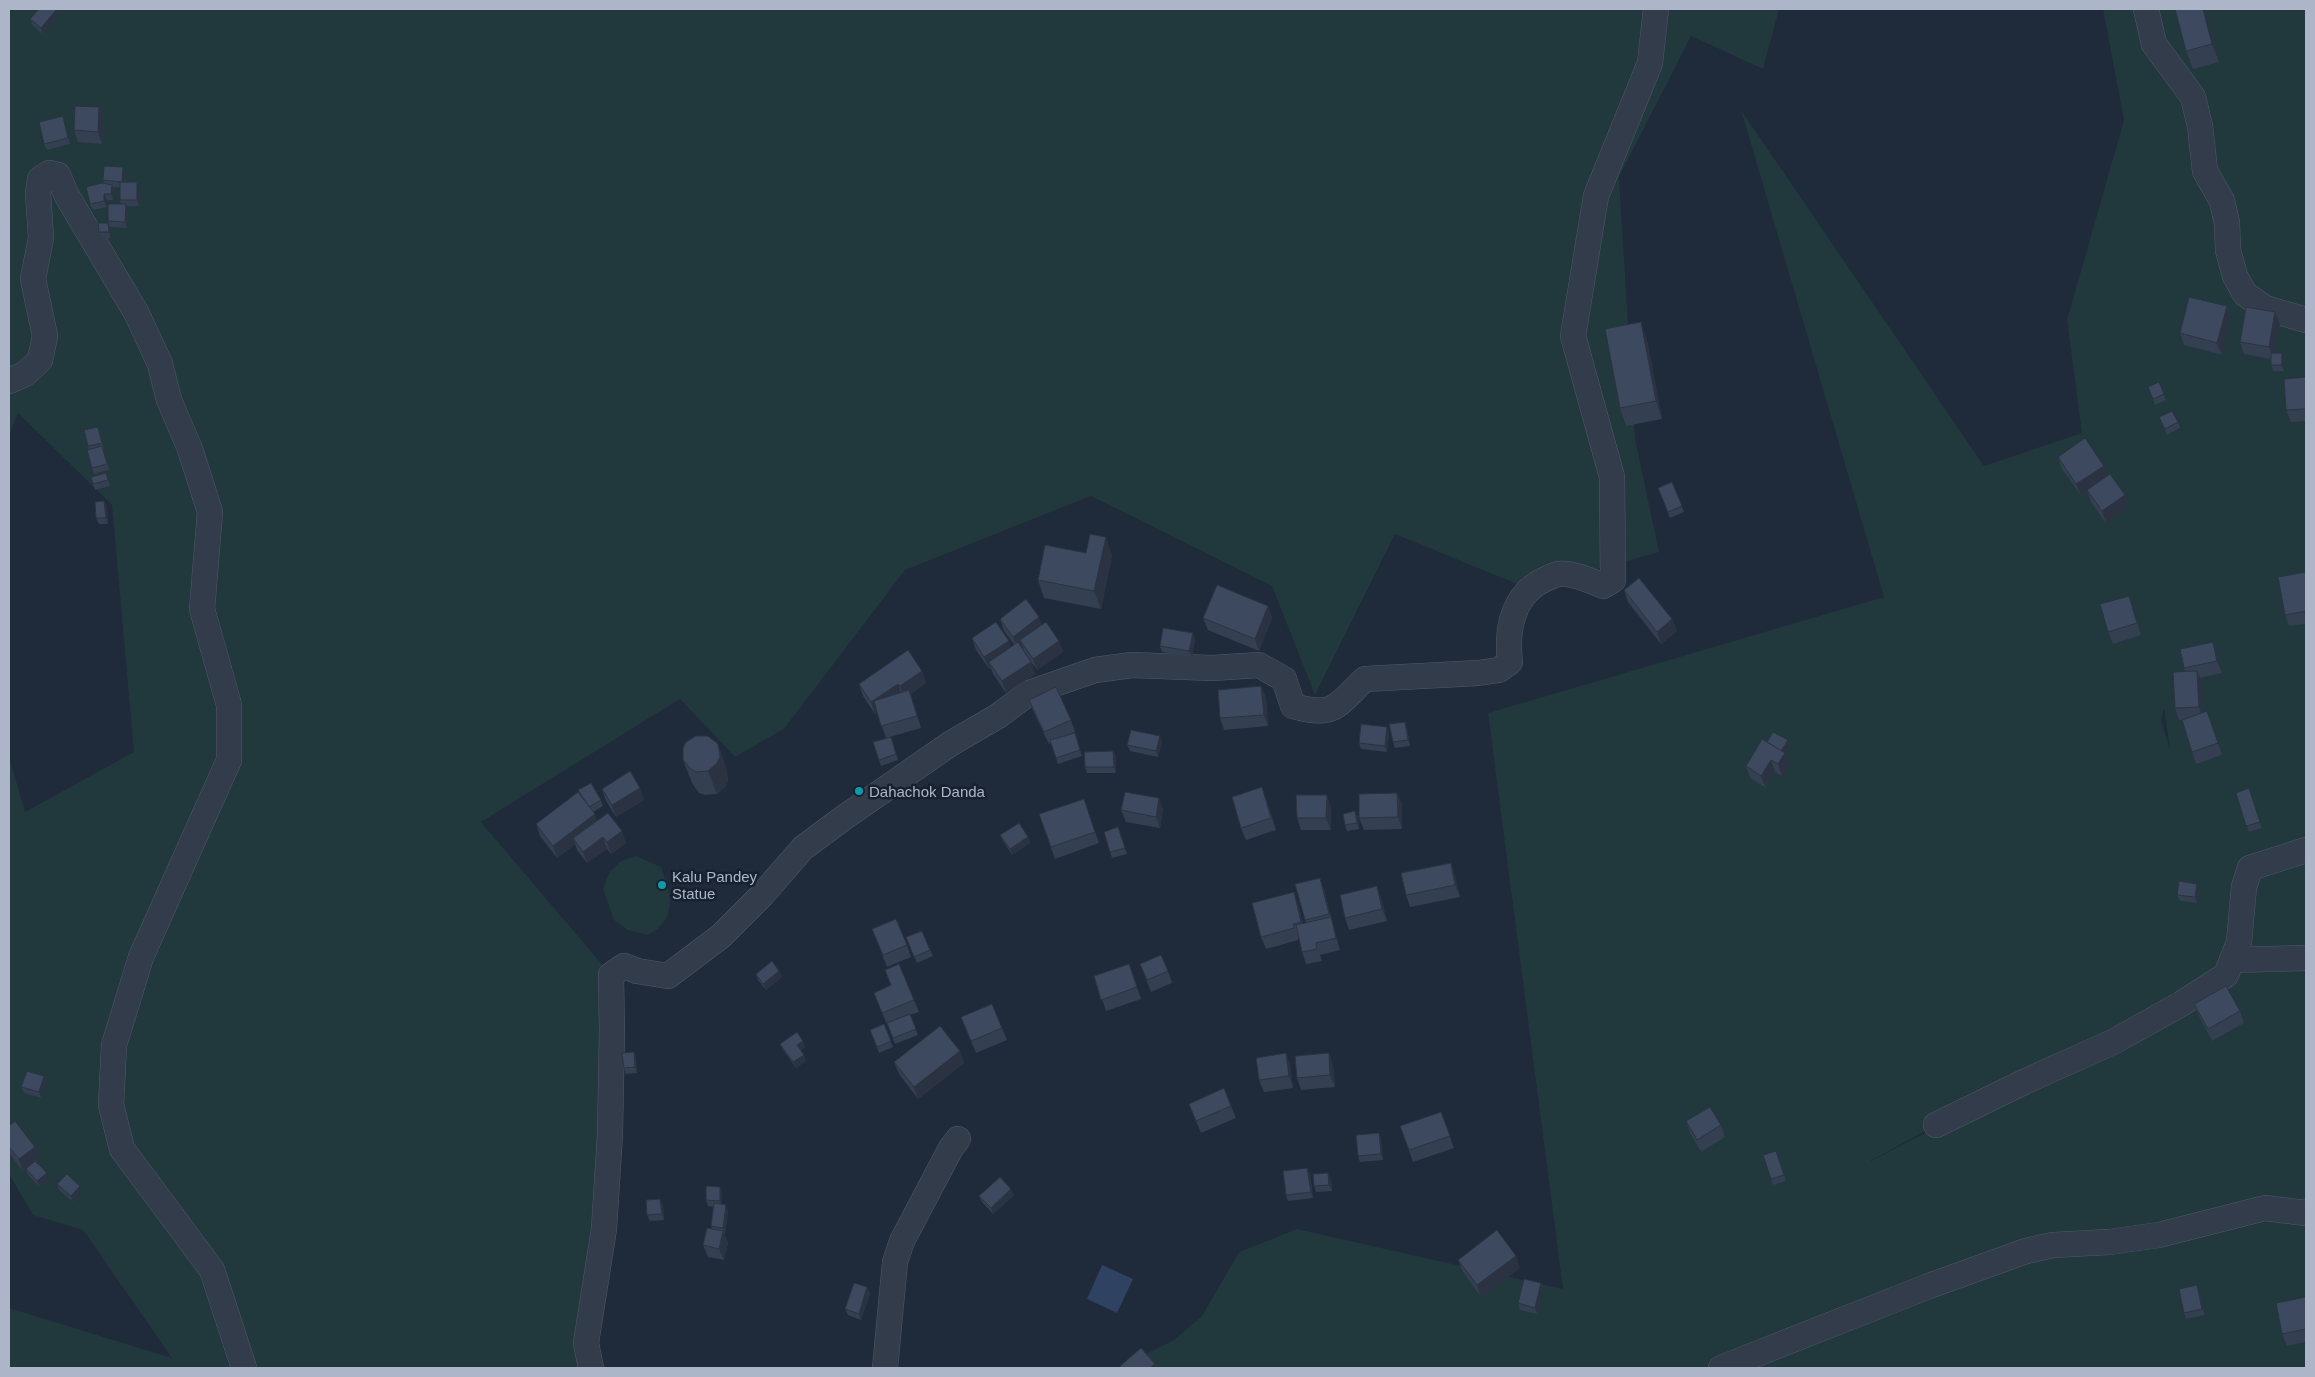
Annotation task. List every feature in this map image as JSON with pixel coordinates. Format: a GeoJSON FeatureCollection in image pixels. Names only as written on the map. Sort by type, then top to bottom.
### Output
{"type":"FeatureCollection","features":[{"type":"Feature","properties":{"kind":"street"},"geometry":{"type":"LineString","coordinates":[[591,1368],[586,1342],[604,1229],[610,1134],[611,975],[624,966],[637,971],[668,976],[679,970],[721,936],[762,895],[803,848],[950,744],[998,716],[1029,693],[1095,670],[1132,665],[1212,668],[1259,665],[1284,679],[1293,706],[1319,712],[1338,707],[1365,680],[1459,676],[1499,670],[1510,662],[1508,642],[1515,610],[1521,597],[1535,583],[1559,573],[1588,579],[1603,586],[1613,580],[1612,477],[1573,336],[1596,196],[1650,63],[1656,9]]}},
{"type":"Feature","properties":{"kind":"street"},"geometry":{"type":"LineString","coordinates":[[2146,9],[2154,44],[2193,97],[2200,126],[2205,172],[2222,201],[2227,223],[2228,250],[2235,276],[2245,294],[2265,308],[2306,320]]}},
{"type":"Feature","properties":{"kind":"street"},"geometry":{"type":"LineString","coordinates":[[9,381],[25,374],[40,360],[45,336],[33,278],[41,238],[38,194],[40,180],[50,173],[58,175],[67,196],[137,314],[160,364],[170,400],[190,449],[210,512],[202,609],[229,705],[229,760],[141,957],[114,1045],[110,1105],[122,1149],[212,1270],[244,1368]]}},
{"type":"Feature","properties":{"kind":"street"},"geometry":{"type":"LineString","coordinates":[[1936,1125],[2026,1080],[2114,1042],[2181,1004],[2226,975],[2239,942],[2244,887],[2250,868],[2306,850]]}},
{"type":"Feature","properties":{"kind":"street"},"geometry":{"type":"LineString","coordinates":[[2232,960],[2306,958]]}},
{"type":"Feature","properties":{"kind":"street"},"geometry":{"type":"LineString","coordinates":[[885,1368],[895,1262],[902,1241],[951,1148],[958,1139]]}},
{"type":"Feature","properties":{"kind":"street"},"geometry":{"type":"LineString","coordinates":[[1721,1368],[1929,1286],[2026,1251],[2053,1245],[2109,1242],[2159,1235],[2265,1208],[2306,1214]]}},
{"type":"Feature","properties":{"kind":"green space"},"geometry":{"type":"Polygon","coordinates":[[[9,9],[1779,9],[1763,69],[1691,36],[1619,177],[1635,438],[1659,552],[1529,589],[1395,534],[1315,695],[1272,586],[1091,496],[905,570],[784,729],[735,757],[680,699],[481,822],[611,975],[591,1368],[9,1368],[9,1308],[172,1358],[83,1230],[33,1215],[9,1174],[9,756],[25,812],[134,752],[112,505],[18,413],[9,435],[9,9]]]}},
{"type":"Feature","properties":{"kind":"green space"},"geometry":{"type":"Polygon","coordinates":[[[2103,9],[2306,9],[2306,1368],[1117,1368],[1174,1340],[1202,1316],[1239,1252],[1297,1229],[1563,1289],[1488,713],[1884,597],[1741,110],[1984,466],[2082,433],[2067,320],[2124,120],[2103,9]],[[2164,708],[2161,721],[2170,749],[2164,708]],[[1987,1101],[1936,1125],[1870,1161],[1871,1161],[1987,1101]]]}},
{"type":"Feature","properties":{"kind":"green space"},"geometry":{"type":"Polygon","coordinates":[[[636,856],[661,867],[668,887],[670,905],[665,921],[648,935],[628,930],[614,920],[603,889],[609,873],[621,861],[636,856]]]}},
{"type":"Feature","properties":{"kind":"water"},"geometry":{"type":"Polygon","coordinates":[[[1102,1265],[1133,1279],[1117,1313],[1087,1299],[1102,1265]]]}},
{"type":"Feature","properties":{"kind":"building"},"geometry":{"type":"Polygon","coordinates":[[[39,9],[57,9],[41,28],[30,19],[39,9]]]}},
{"type":"Feature","properties":{"kind":"building"},"geometry":{"type":"Polygon","coordinates":[[[2175,9],[2203,9],[2212,44],[2186,51],[2175,9]]]}},
{"type":"Feature","properties":{"kind":"building"},"geometry":{"type":"Polygon","coordinates":[[[75,106],[99,107],[98,132],[74,130],[75,106]]]}},
{"type":"Feature","properties":{"kind":"building"},"geometry":{"type":"Polygon","coordinates":[[[63,116],[68,138],[44,144],[39,122],[63,116]]]}},
{"type":"Feature","properties":{"kind":"building"},"geometry":{"type":"Polygon","coordinates":[[[104,166],[123,167],[122,182],[103,180],[104,166]]]}},
{"type":"Feature","properties":{"kind":"building"},"geometry":{"type":"Polygon","coordinates":[[[120,182],[137,182],[137,200],[120,200],[120,182]]]}},
{"type":"Feature","properties":{"kind":"building"},"geometry":{"type":"Polygon","coordinates":[[[102,183],[112,185],[111,194],[104,194],[104,201],[90,204],[86,187],[102,183]]]}},
{"type":"Feature","properties":{"kind":"building"},"geometry":{"type":"Polygon","coordinates":[[[108,204],[126,204],[125,222],[108,221],[108,204]]]}},
{"type":"Feature","properties":{"kind":"building"},"geometry":{"type":"Polygon","coordinates":[[[98,223],[108,223],[109,232],[99,232],[98,223]]]}},
{"type":"Feature","properties":{"kind":"building"},"geometry":{"type":"Polygon","coordinates":[[[2189,297],[2227,306],[2217,343],[2180,333],[2189,297]]]}},
{"type":"Feature","properties":{"kind":"building"},"geometry":{"type":"Polygon","coordinates":[[[2246,307],[2275,312],[2269,347],[2240,342],[2246,307]]]}},
{"type":"Feature","properties":{"kind":"building"},"geometry":{"type":"Polygon","coordinates":[[[1641,322],[1656,401],[1620,408],[1605,329],[1641,322]]]}},
{"type":"Feature","properties":{"kind":"building"},"geometry":{"type":"Polygon","coordinates":[[[2271,353],[2282,353],[2282,365],[2271,365],[2271,353]]]}},
{"type":"Feature","properties":{"kind":"building"},"geometry":{"type":"Polygon","coordinates":[[[2306,377],[2306,409],[2286,410],[2284,379],[2306,377]]]}},
{"type":"Feature","properties":{"kind":"building"},"geometry":{"type":"Polygon","coordinates":[[[2159,382],[2164,394],[2153,399],[2148,387],[2159,382]]]}},
{"type":"Feature","properties":{"kind":"building"},"geometry":{"type":"Polygon","coordinates":[[[2172,411],[2178,422],[2165,429],[2159,417],[2172,411]]]}},
{"type":"Feature","properties":{"kind":"building"},"geometry":{"type":"Polygon","coordinates":[[[98,427],[102,443],[88,446],[84,430],[98,427]]]}},
{"type":"Feature","properties":{"kind":"building"},"geometry":{"type":"Polygon","coordinates":[[[2085,438],[2104,466],[2076,484],[2058,457],[2085,438]]]}},
{"type":"Feature","properties":{"kind":"building"},"geometry":{"type":"Polygon","coordinates":[[[102,446],[107,464],[92,468],[87,450],[102,446]]]}},
{"type":"Feature","properties":{"kind":"building"},"geometry":{"type":"Polygon","coordinates":[[[106,473],[108,480],[93,484],[91,477],[106,473]]]}},
{"type":"Feature","properties":{"kind":"building"},"geometry":{"type":"Polygon","coordinates":[[[2110,474],[2125,495],[2102,511],[2087,490],[2110,474]]]}},
{"type":"Feature","properties":{"kind":"building"},"geometry":{"type":"Polygon","coordinates":[[[1672,482],[1682,506],[1668,512],[1658,488],[1672,482]]]}},
{"type":"Feature","properties":{"kind":"building"},"geometry":{"type":"Polygon","coordinates":[[[104,501],[106,518],[96,518],[95,502],[104,501]]]}},
{"type":"Feature","properties":{"kind":"building"},"geometry":{"type":"Polygon","coordinates":[[[1090,534],[1106,537],[1094,591],[1038,580],[1045,545],[1086,553],[1090,534]]]}},
{"type":"Feature","properties":{"kind":"building"},"geometry":{"type":"Polygon","coordinates":[[[2306,572],[2306,611],[2285,615],[2278,577],[2306,572]]]}},
{"type":"Feature","properties":{"kind":"building"},"geometry":{"type":"Polygon","coordinates":[[[1639,578],[1672,619],[1657,632],[1624,590],[1639,578]]]}},
{"type":"Feature","properties":{"kind":"building"},"geometry":{"type":"Polygon","coordinates":[[[1217,585],[1268,606],[1255,639],[1203,618],[1217,585]]]}},
{"type":"Feature","properties":{"kind":"building"},"geometry":{"type":"Polygon","coordinates":[[[2129,596],[2137,623],[2108,632],[2100,604],[2129,596]]]}},
{"type":"Feature","properties":{"kind":"building"},"geometry":{"type":"Polygon","coordinates":[[[1026,599],[1039,617],[1013,637],[1000,619],[1026,599]]]}},
{"type":"Feature","properties":{"kind":"building"},"geometry":{"type":"Polygon","coordinates":[[[996,622],[1009,641],[984,657],[972,638],[996,622]]]}},
{"type":"Feature","properties":{"kind":"building"},"geometry":{"type":"Polygon","coordinates":[[[1046,622],[1059,641],[1033,659],[1020,640],[1046,622]]]}},
{"type":"Feature","properties":{"kind":"building"},"geometry":{"type":"Polygon","coordinates":[[[1163,628],[1193,633],[1189,651],[1160,646],[1163,628]]]}},
{"type":"Feature","properties":{"kind":"building"},"geometry":{"type":"Polygon","coordinates":[[[1018,642],[1031,662],[1002,681],[989,662],[1018,642]]]}},
{"type":"Feature","properties":{"kind":"building"},"geometry":{"type":"Polygon","coordinates":[[[2213,642],[2217,661],[2184,668],[2180,649],[2213,642]]]}},
{"type":"Feature","properties":{"kind":"building"},"geometry":{"type":"Polygon","coordinates":[[[908,650],[922,671],[871,702],[859,684],[908,650]]]}},
{"type":"Feature","properties":{"kind":"building"},"geometry":{"type":"Polygon","coordinates":[[[2197,671],[2199,707],[2175,708],[2173,672],[2197,671]]]}},
{"type":"Feature","properties":{"kind":"building"},"geometry":{"type":"Polygon","coordinates":[[[1261,686],[1264,715],[1220,718],[1218,690],[1261,686]]]}},
{"type":"Feature","properties":{"kind":"building"},"geometry":{"type":"Polygon","coordinates":[[[1056,687],[1071,720],[1044,732],[1029,700],[1056,687]]]}},
{"type":"Feature","properties":{"kind":"building"},"geometry":{"type":"Polygon","coordinates":[[[909,690],[917,716],[881,726],[874,701],[909,690]]]}},
{"type":"Feature","properties":{"kind":"building"},"geometry":{"type":"Polygon","coordinates":[[[2207,711],[2218,743],[2192,752],[2182,720],[2207,711]]]}},
{"type":"Feature","properties":{"kind":"building"},"geometry":{"type":"Polygon","coordinates":[[[1405,722],[1408,740],[1393,742],[1389,724],[1405,722]]]}},
{"type":"Feature","properties":{"kind":"building"},"geometry":{"type":"Polygon","coordinates":[[[1361,724],[1387,727],[1385,746],[1359,743],[1361,724]]]}},
{"type":"Feature","properties":{"kind":"building"},"geometry":{"type":"Polygon","coordinates":[[[1131,730],[1160,736],[1156,751],[1127,745],[1131,730]]]}},
{"type":"Feature","properties":{"kind":"building"},"geometry":{"type":"Polygon","coordinates":[[[1773,732],[1788,740],[1781,751],[1767,742],[1773,732]]]}},
{"type":"Feature","properties":{"kind":"building"},"geometry":{"type":"Polygon","coordinates":[[[1075,733],[1080,750],[1056,758],[1050,740],[1075,733]]]}},
{"type":"Feature","properties":{"kind":"building"},"geometry":{"type":"Polygon","coordinates":[[[696,736],[708,736],[718,744],[720,757],[717,763],[708,771],[696,772],[683,760],[683,748],[686,742],[696,736]]]}},
{"type":"Feature","properties":{"kind":"building"},"geometry":{"type":"Polygon","coordinates":[[[891,737],[896,754],[879,760],[873,742],[891,737]]]}},
{"type":"Feature","properties":{"kind":"building"},"geometry":{"type":"Polygon","coordinates":[[[1762,739],[1785,753],[1778,764],[1771,760],[1761,776],[1746,766],[1762,739]]]}},
{"type":"Feature","properties":{"kind":"building"},"geometry":{"type":"Polygon","coordinates":[[[1113,751],[1114,767],[1085,767],[1084,752],[1113,751]]]}},
{"type":"Feature","properties":{"kind":"building"},"geometry":{"type":"Polygon","coordinates":[[[630,771],[640,788],[612,805],[602,789],[630,771]]]}},
{"type":"Feature","properties":{"kind":"building"},"geometry":{"type":"Polygon","coordinates":[[[591,783],[601,800],[589,807],[578,790],[591,783]]]}},
{"type":"Feature","properties":{"kind":"building"},"geometry":{"type":"Polygon","coordinates":[[[1262,787],[1271,818],[1241,828],[1232,797],[1262,787]]]}},
{"type":"Feature","properties":{"kind":"building"},"geometry":{"type":"Polygon","coordinates":[[[2249,788],[2260,822],[2246,826],[2236,793],[2249,788]]]}},
{"type":"Feature","properties":{"kind":"building"},"geometry":{"type":"Polygon","coordinates":[[[578,792],[595,814],[553,846],[536,824],[578,792]]]}},
{"type":"Feature","properties":{"kind":"building"},"geometry":{"type":"Polygon","coordinates":[[[1125,792],[1159,798],[1156,817],[1121,810],[1125,792]]]}},
{"type":"Feature","properties":{"kind":"building"},"geometry":{"type":"Polygon","coordinates":[[[1397,793],[1398,817],[1359,818],[1359,794],[1397,793]]]}},
{"type":"Feature","properties":{"kind":"building"},"geometry":{"type":"Polygon","coordinates":[[[1296,795],[1327,795],[1326,818],[1297,818],[1296,795]]]}},
{"type":"Feature","properties":{"kind":"building"},"geometry":{"type":"Polygon","coordinates":[[[1084,799],[1095,832],[1051,847],[1039,814],[1084,799]]]}},
{"type":"Feature","properties":{"kind":"building"},"geometry":{"type":"Polygon","coordinates":[[[1355,811],[1357,823],[1345,825],[1343,814],[1355,811]]]}},
{"type":"Feature","properties":{"kind":"building"},"geometry":{"type":"Polygon","coordinates":[[[608,813],[622,831],[607,842],[603,837],[583,852],[573,838],[608,813]]]}},
{"type":"Feature","properties":{"kind":"building"},"geometry":{"type":"Polygon","coordinates":[[[1019,823],[1028,837],[1010,849],[1000,835],[1019,823]]]}},
{"type":"Feature","properties":{"kind":"building"},"geometry":{"type":"Polygon","coordinates":[[[1118,827],[1125,848],[1110,852],[1104,832],[1118,827]]]}},
{"type":"Feature","properties":{"kind":"building"},"geometry":{"type":"Polygon","coordinates":[[[1451,863],[1455,885],[1406,895],[1401,873],[1451,863]]]}},
{"type":"Feature","properties":{"kind":"building"},"geometry":{"type":"Polygon","coordinates":[[[1320,878],[1329,914],[1305,920],[1295,884],[1320,878]]]}},
{"type":"Feature","properties":{"kind":"building"},"geometry":{"type":"Polygon","coordinates":[[[2179,881],[2197,884],[2195,897],[2177,895],[2179,881]]]}},
{"type":"Feature","properties":{"kind":"building"},"geometry":{"type":"Polygon","coordinates":[[[1377,886],[1382,909],[1345,918],[1340,895],[1377,886]]]}},
{"type":"Feature","properties":{"kind":"building"},"geometry":{"type":"Polygon","coordinates":[[[1294,892],[1301,922],[1293,924],[1294,928],[1261,937],[1252,903],[1294,892]]]}},
{"type":"Feature","properties":{"kind":"building"},"geometry":{"type":"Polygon","coordinates":[[[1331,917],[1336,938],[1316,943],[1317,949],[1302,952],[1296,925],[1331,917]]]}},
{"type":"Feature","properties":{"kind":"building"},"geometry":{"type":"Polygon","coordinates":[[[896,919],[907,945],[883,955],[872,929],[896,919]]]}},
{"type":"Feature","properties":{"kind":"building"},"geometry":{"type":"Polygon","coordinates":[[[922,931],[930,950],[914,957],[906,937],[922,931]]]}},
{"type":"Feature","properties":{"kind":"building"},"geometry":{"type":"Polygon","coordinates":[[[1161,955],[1168,971],[1147,980],[1140,964],[1161,955]]]}},
{"type":"Feature","properties":{"kind":"building"},"geometry":{"type":"Polygon","coordinates":[[[772,961],[779,971],[763,984],[756,974],[772,961]]]}},
{"type":"Feature","properties":{"kind":"building"},"geometry":{"type":"Polygon","coordinates":[[[899,964],[914,1000],[882,1013],[874,993],[891,985],[885,970],[899,964]]]}},
{"type":"Feature","properties":{"kind":"building"},"geometry":{"type":"Polygon","coordinates":[[[1129,964],[1137,987],[1101,1000],[1094,976],[1129,964]]]}},
{"type":"Feature","properties":{"kind":"building"},"geometry":{"type":"Polygon","coordinates":[[[2226,986],[2240,1011],[2208,1029],[2194,1004],[2226,986]]]}},
{"type":"Feature","properties":{"kind":"building"},"geometry":{"type":"Polygon","coordinates":[[[992,1004],[1002,1028],[971,1041],[961,1017],[992,1004]]]}},
{"type":"Feature","properties":{"kind":"building"},"geometry":{"type":"Polygon","coordinates":[[[910,1014],[916,1029],[893,1038],[887,1023],[910,1014]]]}},
{"type":"Feature","properties":{"kind":"building"},"geometry":{"type":"Polygon","coordinates":[[[884,1024],[891,1041],[877,1047],[870,1030],[884,1024]]]}},
{"type":"Feature","properties":{"kind":"building"},"geometry":{"type":"Polygon","coordinates":[[[940,1026],[960,1051],[914,1087],[894,1062],[940,1026]]]}},
{"type":"Feature","properties":{"kind":"building"},"geometry":{"type":"Polygon","coordinates":[[[797,1032],[803,1041],[797,1045],[804,1055],[793,1062],[780,1044],[797,1032]]]}},
{"type":"Feature","properties":{"kind":"building"},"geometry":{"type":"Polygon","coordinates":[[[634,1052],[635,1067],[624,1068],[622,1053],[634,1052]]]}},
{"type":"Feature","properties":{"kind":"building"},"geometry":{"type":"Polygon","coordinates":[[[1286,1053],[1289,1076],[1259,1080],[1256,1058],[1286,1053]]]}},
{"type":"Feature","properties":{"kind":"building"},"geometry":{"type":"Polygon","coordinates":[[[1329,1053],[1330,1075],[1297,1078],[1295,1056],[1329,1053]]]}},
{"type":"Feature","properties":{"kind":"building"},"geometry":{"type":"Polygon","coordinates":[[[27,1071],[44,1076],[39,1092],[21,1087],[27,1071]]]}},
{"type":"Feature","properties":{"kind":"building"},"geometry":{"type":"Polygon","coordinates":[[[1224,1088],[1231,1106],[1196,1121],[1189,1104],[1224,1088]]]}},
{"type":"Feature","properties":{"kind":"building"},"geometry":{"type":"Polygon","coordinates":[[[1710,1107],[1721,1125],[1697,1140],[1686,1121],[1710,1107]]]}},
{"type":"Feature","properties":{"kind":"building"},"geometry":{"type":"Polygon","coordinates":[[[1441,1112],[1450,1136],[1409,1150],[1400,1126],[1441,1112]]]}},
{"type":"Feature","properties":{"kind":"building"},"geometry":{"type":"Polygon","coordinates":[[[15,1121],[35,1147],[19,1159],[9,1147],[9,1126],[15,1121]]]}},
{"type":"Feature","properties":{"kind":"building"},"geometry":{"type":"Polygon","coordinates":[[[1379,1133],[1381,1154],[1358,1156],[1356,1135],[1379,1133]]]}},
{"type":"Feature","properties":{"kind":"building"},"geometry":{"type":"Polygon","coordinates":[[[1776,1151],[1784,1175],[1771,1179],[1763,1155],[1776,1151]]]}},
{"type":"Feature","properties":{"kind":"building"},"geometry":{"type":"Polygon","coordinates":[[[35,1161],[47,1173],[37,1181],[26,1169],[35,1161]]]}},
{"type":"Feature","properties":{"kind":"building"},"geometry":{"type":"Polygon","coordinates":[[[1307,1168],[1311,1192],[1286,1195],[1283,1171],[1307,1168]]]}},
{"type":"Feature","properties":{"kind":"building"},"geometry":{"type":"Polygon","coordinates":[[[1328,1173],[1329,1185],[1314,1186],[1313,1174],[1328,1173]]]}},
{"type":"Feature","properties":{"kind":"building"},"geometry":{"type":"Polygon","coordinates":[[[67,1174],[80,1186],[71,1196],[57,1184],[67,1174]]]}},
{"type":"Feature","properties":{"kind":"building"},"geometry":{"type":"Polygon","coordinates":[[[1000,1177],[1011,1189],[991,1208],[979,1196],[1000,1177]]]}},
{"type":"Feature","properties":{"kind":"building"},"geometry":{"type":"Polygon","coordinates":[[[706,1186],[720,1187],[720,1201],[706,1200],[706,1186]]]}},
{"type":"Feature","properties":{"kind":"building"},"geometry":{"type":"Polygon","coordinates":[[[660,1199],[662,1214],[647,1215],[646,1200],[660,1199]]]}},
{"type":"Feature","properties":{"kind":"building"},"geometry":{"type":"Polygon","coordinates":[[[714,1203],[726,1205],[723,1228],[711,1226],[714,1203]]]}},
{"type":"Feature","properties":{"kind":"building"},"geometry":{"type":"Polygon","coordinates":[[[707,1228],[723,1231],[719,1249],[703,1245],[707,1228]]]}},
{"type":"Feature","properties":{"kind":"building"},"geometry":{"type":"Polygon","coordinates":[[[1497,1230],[1516,1256],[1477,1285],[1458,1260],[1497,1230]]]}},
{"type":"Feature","properties":{"kind":"building"},"geometry":{"type":"Polygon","coordinates":[[[1524,1279],[1541,1283],[1535,1308],[1518,1303],[1524,1279]]]}},
{"type":"Feature","properties":{"kind":"building"},"geometry":{"type":"Polygon","coordinates":[[[854,1283],[867,1287],[859,1314],[845,1309],[854,1283]]]}},
{"type":"Feature","properties":{"kind":"building"},"geometry":{"type":"Polygon","coordinates":[[[2197,1285],[2202,1309],[2184,1313],[2179,1289],[2197,1285]]]}},
{"type":"Feature","properties":{"kind":"building"},"geometry":{"type":"Polygon","coordinates":[[[2306,1297],[2306,1329],[2282,1334],[2276,1303],[2306,1297]]]}},
{"type":"Feature","properties":{"kind":"building"},"geometry":{"type":"Polygon","coordinates":[[[1141,1348],[1155,1364],[1150,1368],[1122,1368],[1120,1366],[1141,1348]]]}},
{"type":"Feature","properties":{"kind":"place","name":"Dahachok Danda"},"geometry":{"type":"Point","coordinates":[859,791]}},
{"type":"Feature","properties":{"kind":"place","name":"Kalu Pandey Statue"},"geometry":{"type":"Point","coordinates":[662,885]}}]}
